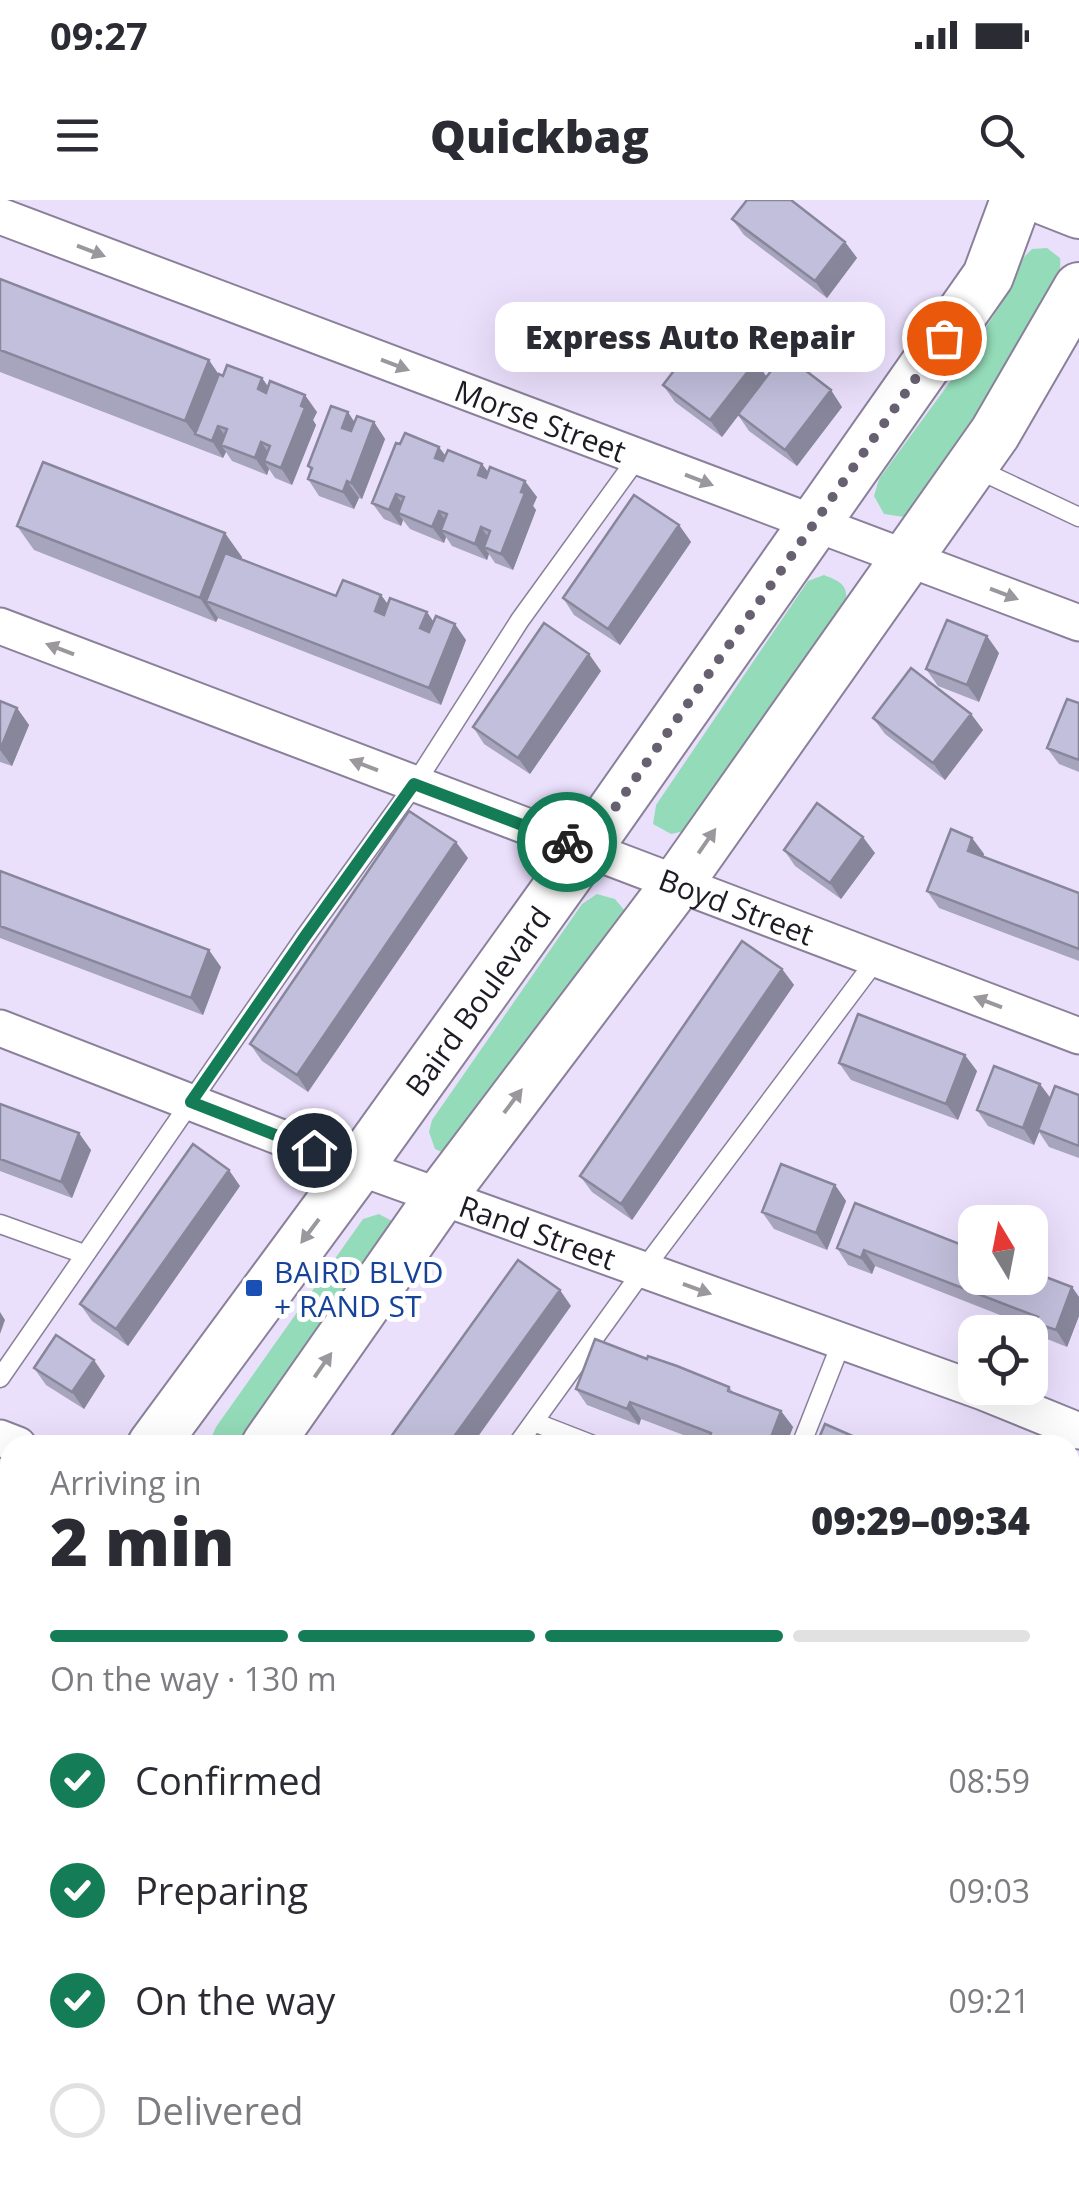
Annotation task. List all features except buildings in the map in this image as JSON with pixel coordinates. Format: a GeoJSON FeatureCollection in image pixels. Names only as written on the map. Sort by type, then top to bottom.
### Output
{"type":"FeatureCollection","features":[{"type":"Feature","properties":{"kind":"main road","name":"Baird Boulevard"},"geometry":{"type":"LineString","coordinates":[[160,1435],[586,849],[988,276],[1016,200]]}},
{"type":"Feature","properties":{"kind":"main road"},"geometry":{"type":"LineString","coordinates":[[1046,200],[1079,213]]}},
{"type":"Feature","properties":{"kind":"main road"},"geometry":{"type":"LineString","coordinates":[[274,1435],[440,1196],[677,884],[996,433],[1074,308]]}},
{"type":"Feature","properties":{"kind":"street","name":"Morse Street"},"geometry":{"type":"LineString","coordinates":[[0,216],[1079,623]]}},
{"type":"Feature","properties":{"kind":"street","name":"Boyd Street"},"geometry":{"type":"LineString","coordinates":[[0,626],[1079,1036]]}},
{"type":"Feature","properties":{"kind":"street","name":"Rand Street"},"geometry":{"type":"LineString","coordinates":[[0,1028],[358,1167],[983,1392],[1079,1431]]}},
{"type":"Feature","properties":{"kind":"lane"},"geometry":{"type":"LineString","coordinates":[[0,1378],[414,784],[520,620],[638,457]]}},
{"type":"Feature","properties":{"kind":"lane"},"geometry":{"type":"LineString","coordinates":[[972,466],[1079,517]]}},
{"type":"Feature","properties":{"kind":"lane"},"geometry":{"type":"LineString","coordinates":[[524,1435],[876,960]]}},
{"type":"Feature","properties":{"kind":"lane"},"geometry":{"type":"LineString","coordinates":[[0,1224],[84,1254]]}},
{"type":"Feature","properties":{"kind":"lane"},"geometry":{"type":"LineString","coordinates":[[805,1435],[842,1341]]}},
{"type":"Feature","properties":{"kind":"lane"},"geometry":{"type":"LineString","coordinates":[[534,1422],[567,1435]]}},
{"type":"Feature","properties":{"kind":"green space"},"geometry":{"type":"Polygon","coordinates":[[[1047,248],[1060,258],[1057,280],[1026,345],[918,505],[904,517],[884,514],[874,496],[879,479],[958,371],[999,307],[1024,257],[1032,249],[1047,248]]]}},
{"type":"Feature","properties":{"kind":"green space"},"geometry":{"type":"Polygon","coordinates":[[[824,575],[844,587],[845,610],[689,830],[671,834],[653,824],[656,805],[808,581],[824,575]]]}},
{"type":"Feature","properties":{"kind":"green space"},"geometry":{"type":"Polygon","coordinates":[[[597,894],[615,899],[625,911],[621,931],[450,1156],[435,1149],[429,1132],[432,1120],[582,904],[597,894]]]}},
{"type":"Feature","properties":{"kind":"green space"},"geometry":{"type":"Polygon","coordinates":[[[379,1214],[392,1221],[397,1240],[267,1435],[212,1435],[216,1427],[363,1219],[379,1214]]]}},
{"type":"Feature","properties":{"kind":"way so far"},"geometry":{"type":"LineString","coordinates":[[567,842],[586,849],[944,338]]}},
{"type":"Feature","properties":{"kind":"place","name":"Express Auto Repair"},"geometry":{"type":"Point","coordinates":[944,338]}},
{"type":"Feature","properties":{"kind":"place","name":"BAIRD BLVD + RAND ST"},"geometry":{"type":"Point","coordinates":[254,1288]}},
{"type":"Feature","properties":{"kind":"route"},"geometry":{"type":"LineString","coordinates":[[314,1150],[191,1102],[414,784],[567,842]]}}]}
